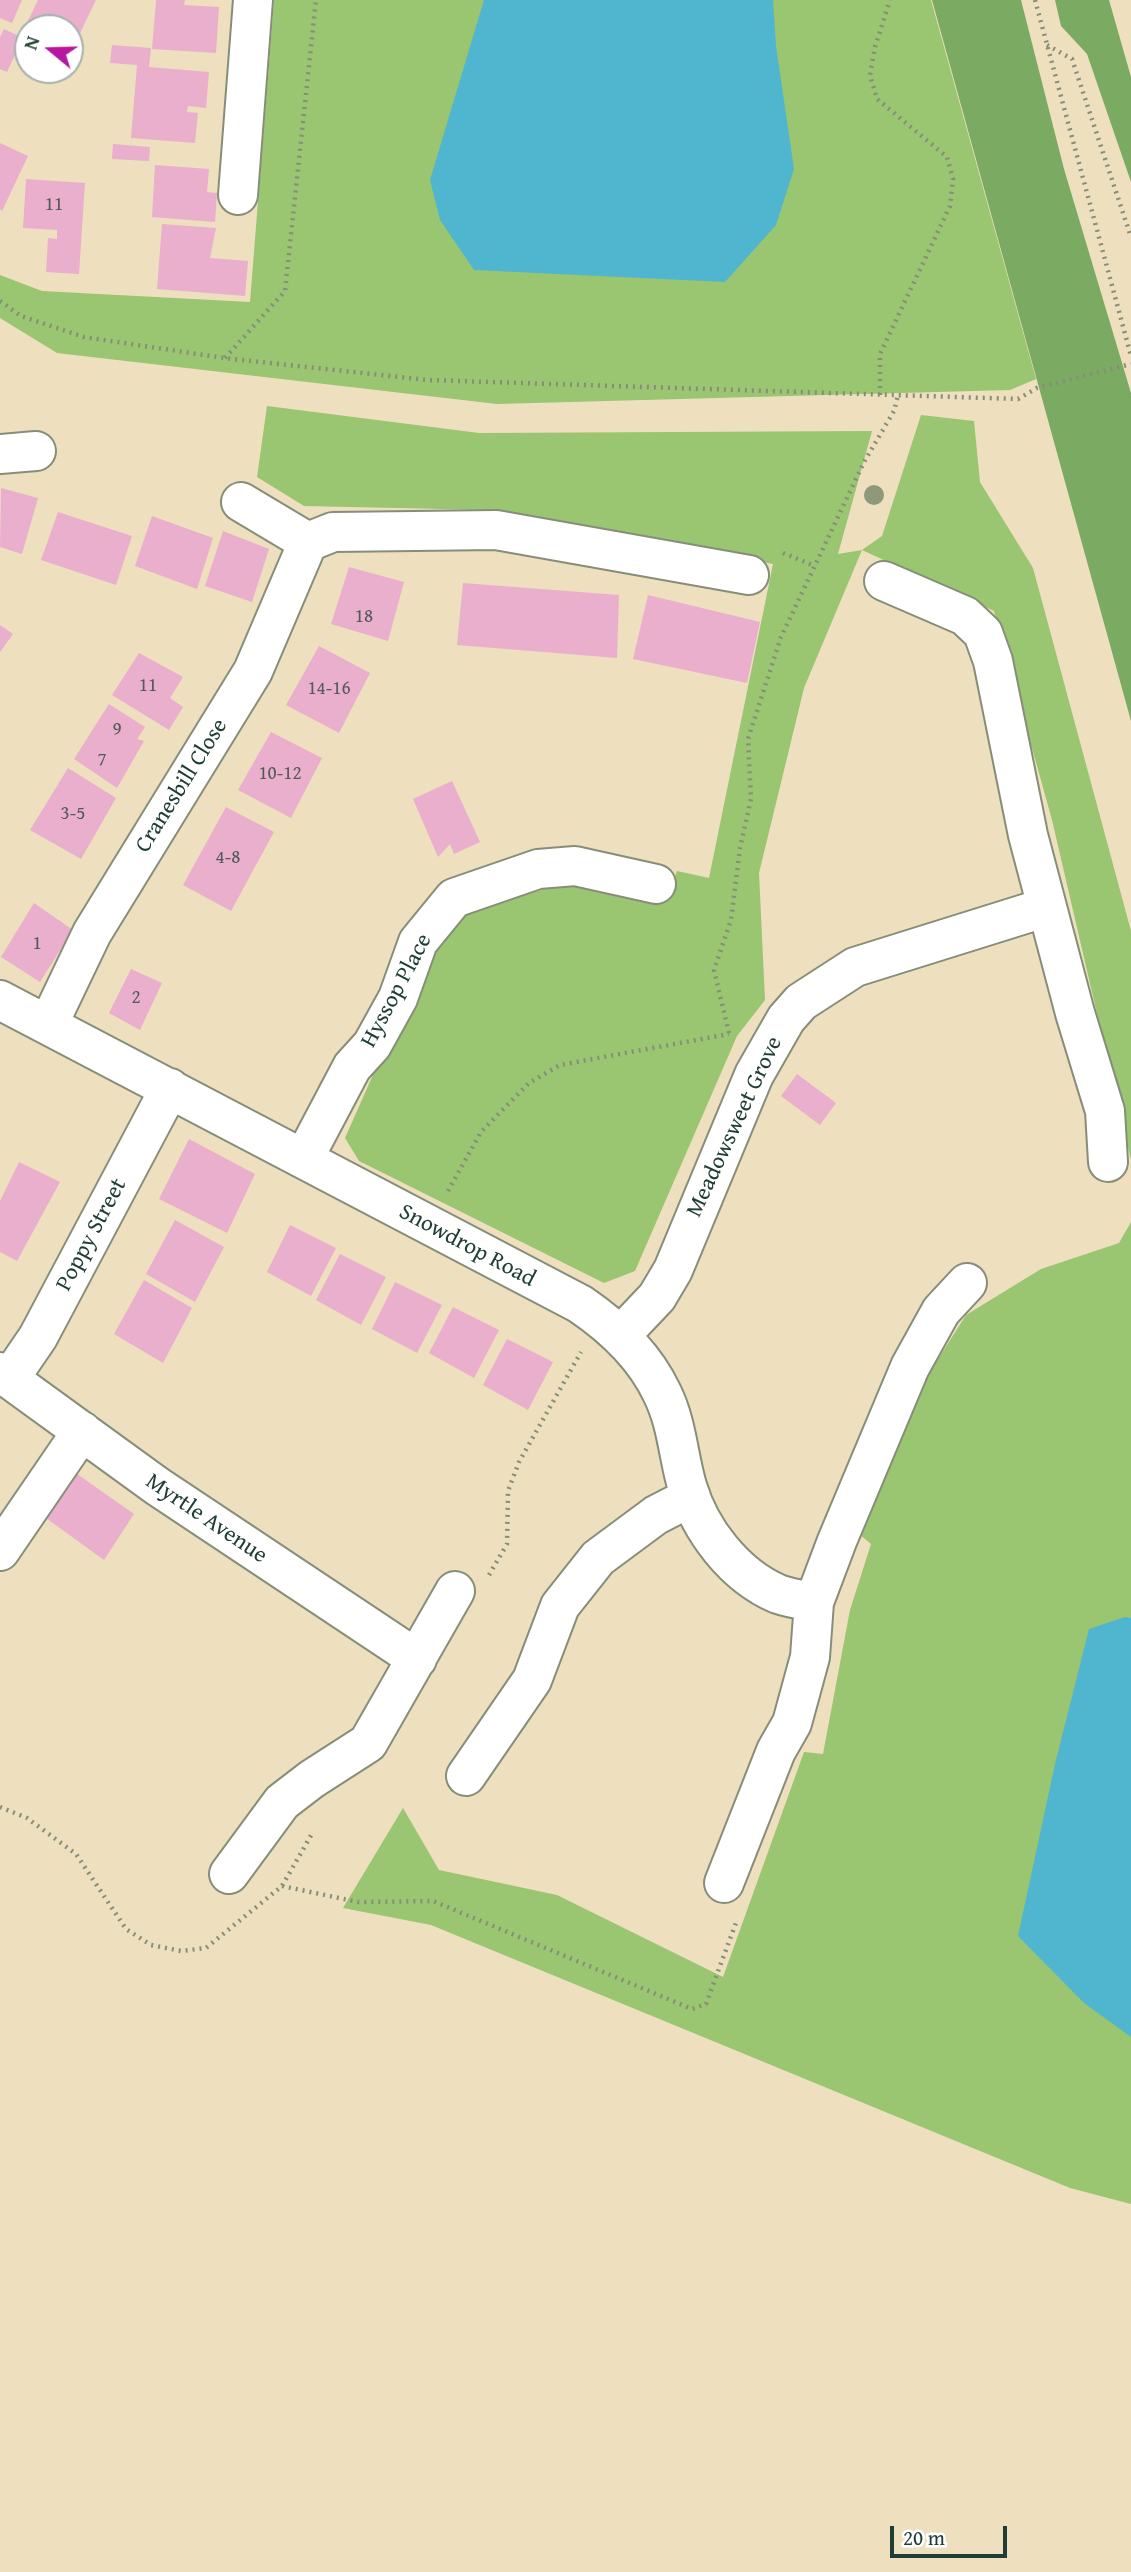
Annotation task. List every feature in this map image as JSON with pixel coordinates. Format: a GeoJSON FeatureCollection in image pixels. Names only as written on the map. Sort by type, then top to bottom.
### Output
{"type":"FeatureCollection","features":[{"type":"Feature","properties":{"kind":"street"},"geometry":{"type":"LineString","coordinates":[[238,195],[253,0]]}},
{"type":"Feature","properties":{"kind":"street"},"geometry":{"type":"LineString","coordinates":[[241,502],[308,542],[333,532],[496,530],[749,575]]}},
{"type":"Feature","properties":{"kind":"street","name":"Cranesbill Close"},"geometry":{"type":"LineString","coordinates":[[48,1025],[92,933],[253,671],[308,542]]}},
{"type":"Feature","properties":{"kind":"street"},"geometry":{"type":"LineString","coordinates":[[884,581],[965,616],[983,632],[993,661],[1028,835],[1072,991],[1075,1013],[1105,1111],[1108,1162]]}},
{"type":"Feature","properties":{"kind":"street","name":"Hyssop Place"},"geometry":{"type":"LineString","coordinates":[[303,1158],[352,1067],[372,1045],[398,998],[418,942],[454,898],[538,869],[575,866],[656,884]]}},
{"type":"Feature","properties":{"kind":"street","name":"Meadowsweet Grove"},"geometry":{"type":"LineString","coordinates":[[620,1336],[657,1297],[673,1269],[765,1053],[786,1019],[801,1002],[855,967],[1047,906]]}},
{"type":"Feature","properties":{"kind":"street","name":"Snowdrop Road"},"geometry":{"type":"LineString","coordinates":[[0,1000],[580,1304],[620,1336],[645,1364],[662,1393],[675,1424],[691,1497],[711,1536],[729,1558],[752,1578],[778,1594],[814,1602]]}},
{"type":"Feature","properties":{"kind":"street","name":"Poppy Street"},"geometry":{"type":"LineString","coordinates":[[5,1375],[38,1337],[170,1088]]}},
{"type":"Feature","properties":{"kind":"street"},"geometry":{"type":"LineString","coordinates":[[731,1900],[776,1751],[792,1723],[810,1657],[814,1602],[837,1541],[910,1367],[941,1311],[967,1283]]}},
{"type":"Feature","properties":{"kind":"street","name":"Myrtle Avenue"},"geometry":{"type":"LineString","coordinates":[[5,1375],[156,1486],[417,1659]]}},
{"type":"Feature","properties":{"kind":"street"},"geometry":{"type":"LineString","coordinates":[[0,1551],[82,1432]]}},
{"type":"Feature","properties":{"kind":"street"},"geometry":{"type":"LineString","coordinates":[[466,1776],[532,1679],[560,1606],[598,1558],[656,1515],[691,1497]]}},
{"type":"Feature","properties":{"kind":"street"},"geometry":{"type":"LineString","coordinates":[[229,1874],[282,1802],[312,1779],[368,1744],[455,1591]]}},
{"type":"Feature","properties":{"kind":"path"},"geometry":{"type":"LineString","coordinates":[[224,358],[285,290],[316,0]]}},
{"type":"Feature","properties":{"kind":"path"},"geometry":{"type":"LineString","coordinates":[[880,395],[880,354],[950,206],[953,179],[947,157],[877,99],[870,75],[874,47],[890,0]]}},
{"type":"Feature","properties":{"kind":"path"},"geometry":{"type":"LineString","coordinates":[[1035,0],[1131,356]]}},
{"type":"Feature","properties":{"kind":"path"},"geometry":{"type":"LineString","coordinates":[[1047,45],[1072,59],[1131,237]]}},
{"type":"Feature","properties":{"kind":"path"},"geometry":{"type":"LineString","coordinates":[[0,301],[21,316],[84,337],[224,358],[428,380],[1018,399],[1037,388],[1131,364]]}},
{"type":"Feature","properties":{"kind":"path"},"geometry":{"type":"LineString","coordinates":[[729,1033],[713,970],[731,920],[740,848],[751,799],[748,739],[781,637],[864,461],[894,411],[898,396]]}},
{"type":"Feature","properties":{"kind":"path"},"geometry":{"type":"LineString","coordinates":[[429,1226],[481,1132],[529,1083],[559,1065],[729,1033],[765,1053]]}},
{"type":"Feature","properties":{"kind":"path"},"geometry":{"type":"LineString","coordinates":[[282,1886],[358,1902],[433,1901],[692,2009],[706,2004],[731,1900]]}},
{"type":"Feature","properties":{"kind":"green space"},"geometry":{"type":"Polygon","coordinates":[[[274,0],[931,0],[1036,379],[1010,390],[497,404],[57,353],[0,318],[0,275],[42,291],[250,302],[274,0]]]}},
{"type":"Feature","properties":{"kind":"green space"},"geometry":{"type":"Polygon","coordinates":[[[932,0],[1021,0],[1064,169],[1131,393],[1131,721],[932,0]]]}},
{"type":"Feature","properties":{"kind":"green space"},"geometry":{"type":"Polygon","coordinates":[[[1055,0],[1109,0],[1131,77],[1131,182],[1087,54],[1061,26],[1055,0]]]}},
{"type":"Feature","properties":{"kind":"green space"},"geometry":{"type":"Polygon","coordinates":[[[267,406],[479,433],[872,431],[838,554],[862,550],[804,688],[759,873],[765,1000],[737,1036],[635,1271],[604,1283],[359,1161],[345,1138],[427,953],[462,913],[565,883],[666,901],[677,871],[709,878],[773,564],[489,510],[304,506],[257,477],[267,406]]]}},
{"type":"Feature","properties":{"kind":"green space"},"geometry":{"type":"Polygon","coordinates":[[[921,415],[974,421],[980,482],[1033,568],[1131,931],[1131,1160],[1052,820],[994,611],[862,550],[882,536],[921,415]]]}},
{"type":"Feature","properties":{"kind":"green space"},"geometry":{"type":"Polygon","coordinates":[[[1131,1222],[1131,2204],[1070,2188],[431,1925],[343,1908],[403,1808],[439,1870],[557,1895],[723,1977],[804,1752],[823,1754],[850,1610],[871,1544],[859,1534],[912,1400],[966,1315],[1041,1269],[1119,1243],[1131,1222]]]}},
{"type":"Feature","properties":{"kind":"water"},"geometry":{"type":"Polygon","coordinates":[[[484,0],[773,0],[776,46],[794,169],[776,225],[725,282],[474,270],[440,220],[430,180],[484,0]]]}},
{"type":"Feature","properties":{"kind":"water"},"geometry":{"type":"Polygon","coordinates":[[[1125,1617],[1131,1618],[1131,2037],[1084,2003],[1018,1936],[1055,1764],[1089,1629],[1125,1617]]]}},
{"type":"Feature","properties":{"kind":"building"},"geometry":{"type":"Polygon","coordinates":[[[0,0],[22,0],[12,23],[0,18],[0,0]]]}},
{"type":"Feature","properties":{"kind":"building"},"geometry":{"type":"Polygon","coordinates":[[[38,0],[96,0],[84,25],[84,14],[31,14],[38,0]]]}},
{"type":"Feature","properties":{"kind":"building"},"geometry":{"type":"Polygon","coordinates":[[[156,0],[185,0],[184,5],[219,7],[216,53],[152,49],[156,0]]]}},
{"type":"Feature","properties":{"kind":"building"},"geometry":{"type":"Polygon","coordinates":[[[4,29],[14,34],[14,57],[7,72],[0,69],[0,37],[4,29]]]}},
{"type":"Feature","properties":{"kind":"building"},"geometry":{"type":"Polygon","coordinates":[[[112,45],[151,48],[149,67],[209,72],[206,108],[188,106],[187,112],[198,113],[195,143],[131,138],[137,65],[110,63],[112,45]]]}},
{"type":"Feature","properties":{"kind":"building"},"geometry":{"type":"Polygon","coordinates":[[[0,143],[28,156],[2,211],[0,209],[0,143]]]}},
{"type":"Feature","properties":{"kind":"building"},"geometry":{"type":"Polygon","coordinates":[[[113,144],[150,147],[149,161],[112,159],[113,144]]]}},
{"type":"Feature","properties":{"kind":"building"},"geometry":{"type":"Polygon","coordinates":[[[155,165],[209,169],[207,192],[217,193],[215,222],[152,217],[155,165]]]}},
{"type":"Feature","properties":{"kind":"building"},"geometry":{"type":"Polygon","coordinates":[[[26,179],[85,183],[79,274],[46,272],[48,238],[57,239],[57,230],[23,228],[26,179]]]}},
{"type":"Feature","properties":{"kind":"building"},"geometry":{"type":"Polygon","coordinates":[[[162,224],[216,228],[210,258],[248,261],[245,296],[157,289],[162,224]]]}},
{"type":"Feature","properties":{"kind":"building"},"geometry":{"type":"Polygon","coordinates":[[[1,488],[38,498],[22,554],[0,547],[1,488]]]}},
{"type":"Feature","properties":{"kind":"building"},"geometry":{"type":"Polygon","coordinates":[[[58,512],[132,536],[116,585],[41,560],[58,512]]]}},
{"type":"Feature","properties":{"kind":"building"},"geometry":{"type":"Polygon","coordinates":[[[152,516],[213,538],[197,589],[135,566],[152,516]]]}},
{"type":"Feature","properties":{"kind":"building"},"geometry":{"type":"Polygon","coordinates":[[[223,531],[269,549],[252,602],[205,586],[223,531]]]}},
{"type":"Feature","properties":{"kind":"building"},"geometry":{"type":"Polygon","coordinates":[[[349,567],[404,582],[388,641],[331,624],[349,567]]]}},
{"type":"Feature","properties":{"kind":"building"},"geometry":{"type":"Polygon","coordinates":[[[463,583],[619,595],[617,658],[457,645],[463,583]]]}},
{"type":"Feature","properties":{"kind":"building"},"geometry":{"type":"Polygon","coordinates":[[[648,595],[760,622],[747,683],[633,659],[648,595]]]}},
{"type":"Feature","properties":{"kind":"building"},"geometry":{"type":"Polygon","coordinates":[[[0,625],[13,634],[0,652],[0,625]]]}},
{"type":"Feature","properties":{"kind":"building"},"geometry":{"type":"Polygon","coordinates":[[[319,646],[370,673],[339,733],[286,705],[319,646]]]}},
{"type":"Feature","properties":{"kind":"building"},"geometry":{"type":"Polygon","coordinates":[[[139,653],[183,677],[170,698],[183,707],[169,730],[112,695],[139,653]]]}},
{"type":"Feature","properties":{"kind":"building"},"geometry":{"type":"Polygon","coordinates":[[[109,704],[145,727],[137,739],[144,741],[117,788],[74,759],[109,704]]]}},
{"type":"Feature","properties":{"kind":"building"},"geometry":{"type":"Polygon","coordinates":[[[271,732],[322,758],[291,818],[238,790],[271,732]]]}},
{"type":"Feature","properties":{"kind":"building"},"geometry":{"type":"Polygon","coordinates":[[[68,768],[116,798],[81,859],[30,830],[68,768]]]}},
{"type":"Feature","properties":{"kind":"building"},"geometry":{"type":"Polygon","coordinates":[[[452,781],[480,842],[454,854],[450,844],[438,857],[413,799],[452,781]]]}},
{"type":"Feature","properties":{"kind":"building"},"geometry":{"type":"Polygon","coordinates":[[[226,807],[274,832],[231,911],[183,885],[226,807]]]}},
{"type":"Feature","properties":{"kind":"building"},"geometry":{"type":"Polygon","coordinates":[[[34,903],[73,930],[40,982],[1,957],[34,903]]]}},
{"type":"Feature","properties":{"kind":"building"},"geometry":{"type":"Polygon","coordinates":[[[131,969],[162,983],[140,1030],[109,1013],[131,969]]]}},
{"type":"Feature","properties":{"kind":"building"},"geometry":{"type":"Polygon","coordinates":[[[797,1074],[836,1103],[820,1125],[781,1096],[797,1074]]]}},
{"type":"Feature","properties":{"kind":"building"},"geometry":{"type":"Polygon","coordinates":[[[189,1139],[255,1174],[227,1233],[159,1199],[189,1139]]]}},
{"type":"Feature","properties":{"kind":"building"},"geometry":{"type":"Polygon","coordinates":[[[19,1162],[60,1182],[17,1261],[0,1252],[0,1201],[19,1162]]]}},
{"type":"Feature","properties":{"kind":"building"},"geometry":{"type":"Polygon","coordinates":[[[175,1220],[224,1247],[195,1302],[146,1274],[175,1220]]]}},
{"type":"Feature","properties":{"kind":"building"},"geometry":{"type":"Polygon","coordinates":[[[290,1225],[336,1248],[311,1296],[267,1272],[290,1225]]]}},
{"type":"Feature","properties":{"kind":"building"},"geometry":{"type":"Polygon","coordinates":[[[340,1254],[386,1277],[361,1325],[316,1300],[340,1254]]]}},
{"type":"Feature","properties":{"kind":"building"},"geometry":{"type":"Polygon","coordinates":[[[144,1280],[192,1308],[163,1363],[114,1334],[144,1280]]]}},
{"type":"Feature","properties":{"kind":"building"},"geometry":{"type":"Polygon","coordinates":[[[395,1282],[442,1305],[417,1353],[372,1329],[395,1282]]]}},
{"type":"Feature","properties":{"kind":"building"},"geometry":{"type":"Polygon","coordinates":[[[453,1307],[499,1330],[474,1378],[429,1353],[453,1307]]]}},
{"type":"Feature","properties":{"kind":"building"},"geometry":{"type":"Polygon","coordinates":[[[507,1339],[553,1362],[528,1410],[483,1385],[507,1339]]]}},
{"type":"Feature","properties":{"kind":"building"},"geometry":{"type":"Polygon","coordinates":[[[70,1469],[134,1514],[104,1560],[39,1513],[70,1469]]]}}]}
